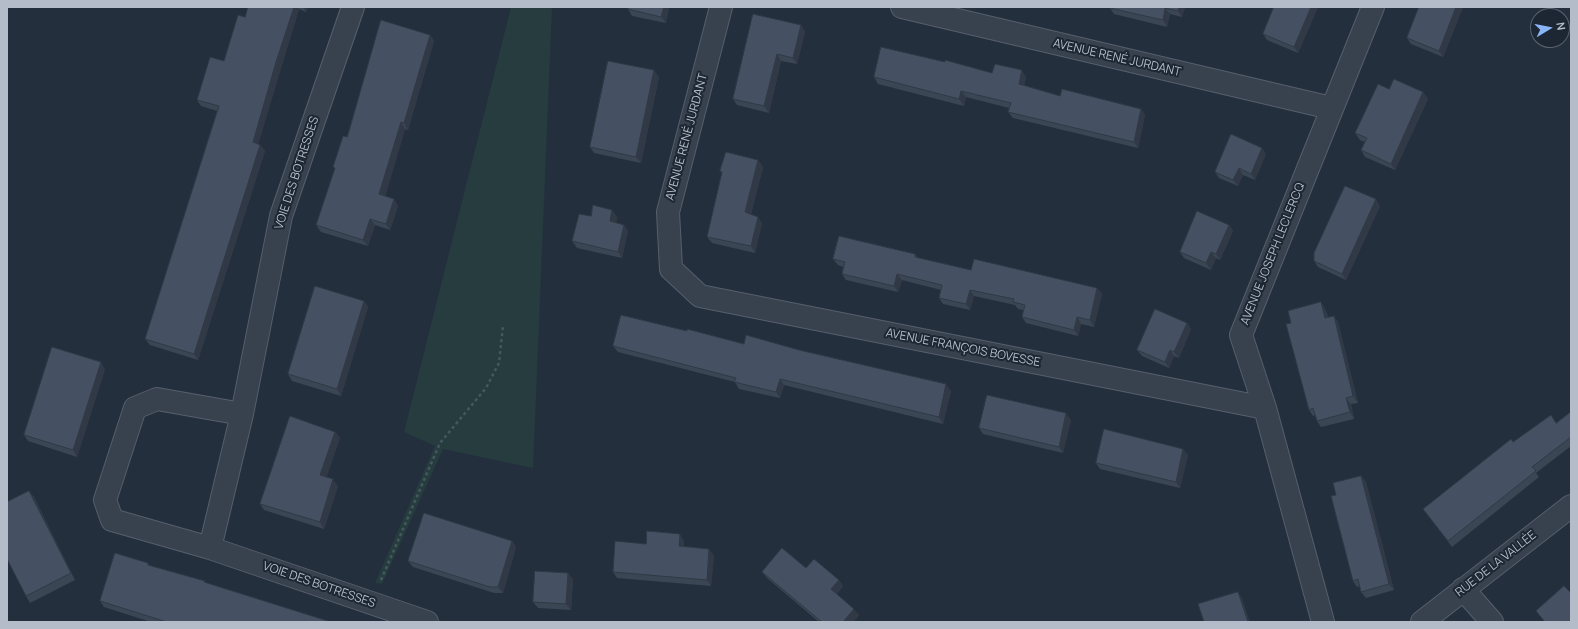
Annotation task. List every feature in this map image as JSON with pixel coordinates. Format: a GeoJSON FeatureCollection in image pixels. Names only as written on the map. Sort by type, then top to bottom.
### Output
{"type":"FeatureCollection","features":[{"type":"Feature","properties":{"kind":"street","name":"VOIE DES BOTRESSES"},"geometry":{"type":"LineString","coordinates":[[210,548],[242,414],[281,216],[353,7]]}},
{"type":"Feature","properties":{"kind":"street","name":"AVENUE RENÉ JURDANT"},"geometry":{"type":"LineString","coordinates":[[671,269],[668,212],[721,7]]}},
{"type":"Feature","properties":{"kind":"street","name":"AVENUE RENÉ JURDANT"},"geometry":{"type":"LineString","coordinates":[[902,7],[1331,108]]}},
{"type":"Feature","properties":{"kind":"street","name":"AVENUE JOSEPH LECLERCQ"},"geometry":{"type":"LineString","coordinates":[[1323,622],[1265,408],[1241,335],[1331,108],[1373,7]]}},
{"type":"Feature","properties":{"kind":"street","name":"AVENUE FRANÇOIS BOVESSE"},"geometry":{"type":"LineString","coordinates":[[671,269],[700,296],[1265,408]]}},
{"type":"Feature","properties":{"kind":"street","name":"VOIE DES BOTRESSES"},"geometry":{"type":"LineString","coordinates":[[242,414],[157,399],[135,408],[105,500],[112,520],[210,548],[427,622]]}},
{"type":"Feature","properties":{"kind":"street","name":"RUE DE LA VALLÉE"},"geometry":{"type":"LineString","coordinates":[[1422,622],[1571,506]]}},
{"type":"Feature","properties":{"kind":"street"},"geometry":{"type":"LineString","coordinates":[[1463,589],[1492,622]]}},
{"type":"Feature","properties":{"kind":"path"},"geometry":{"type":"LineString","coordinates":[[371,603],[440,443],[486,388],[499,363],[503,326]]}},
{"type":"Feature","properties":{"kind":"green space"},"geometry":{"type":"Polygon","coordinates":[[[511,7],[552,7],[533,468],[443,449],[382,584],[375,583],[435,446],[404,432],[511,7]]]}},
{"type":"Feature","properties":{"kind":"building"},"geometry":{"type":"Polygon","coordinates":[[[248,7],[294,7],[276,62],[253,142],[260,145],[194,354],[145,339],[219,106],[197,100],[210,57],[224,61],[238,15],[245,17],[248,7]]]}},
{"type":"Feature","properties":{"kind":"building"},"geometry":{"type":"Polygon","coordinates":[[[629,7],[664,7],[661,17],[628,9],[629,7]]]}},
{"type":"Feature","properties":{"kind":"building"},"geometry":{"type":"Polygon","coordinates":[[[1110,7],[1179,7],[1178,11],[1165,8],[1163,20],[1110,7]]]}},
{"type":"Feature","properties":{"kind":"building"},"geometry":{"type":"Polygon","coordinates":[[[1274,7],[1311,7],[1294,47],[1263,34],[1274,7]]]}},
{"type":"Feature","properties":{"kind":"building"},"geometry":{"type":"Polygon","coordinates":[[[1419,7],[1456,7],[1439,51],[1407,38],[1419,7]]]}},
{"type":"Feature","properties":{"kind":"building"},"geometry":{"type":"Polygon","coordinates":[[[753,14],[801,25],[793,58],[777,54],[764,106],[733,99],[753,14]]]}},
{"type":"Feature","properties":{"kind":"building"},"geometry":{"type":"Polygon","coordinates":[[[381,20],[430,35],[404,123],[401,122],[379,194],[394,199],[386,224],[370,219],[363,240],[316,225],[335,168],[333,167],[343,136],[347,137],[381,20]]]}},
{"type":"Feature","properties":{"kind":"building"},"geometry":{"type":"Polygon","coordinates":[[[881,47],[945,62],[945,60],[992,73],[995,64],[1022,70],[1019,84],[1060,96],[1062,89],[1141,109],[1134,142],[1008,112],[1011,103],[961,91],[959,99],[874,77],[881,47]]]}},
{"type":"Feature","properties":{"kind":"building"},"geometry":{"type":"Polygon","coordinates":[[[608,61],[654,70],[636,157],[590,147],[608,61]]]}},
{"type":"Feature","properties":{"kind":"building"},"geometry":{"type":"Polygon","coordinates":[[[1394,79],[1423,92],[1391,164],[1361,150],[1367,138],[1355,133],[1378,84],[1389,89],[1394,79]]]}},
{"type":"Feature","properties":{"kind":"building"},"geometry":{"type":"Polygon","coordinates":[[[1231,134],[1262,148],[1251,174],[1239,168],[1233,180],[1215,172],[1231,134]]]}},
{"type":"Feature","properties":{"kind":"building"},"geometry":{"type":"Polygon","coordinates":[[[726,152],[758,160],[745,212],[758,217],[751,246],[707,237],[722,172],[720,171],[726,152]]]}},
{"type":"Feature","properties":{"kind":"building"},"geometry":{"type":"Polygon","coordinates":[[[1345,186],[1376,199],[1342,274],[1314,261],[1314,253],[1345,186]]]}},
{"type":"Feature","properties":{"kind":"building"},"geometry":{"type":"Polygon","coordinates":[[[593,205],[612,210],[610,221],[624,225],[618,252],[572,241],[579,214],[591,216],[593,205]]]}},
{"type":"Feature","properties":{"kind":"building"},"geometry":{"type":"Polygon","coordinates":[[[1197,211],[1229,225],[1216,254],[1211,252],[1206,263],[1180,252],[1197,211]]]}},
{"type":"Feature","properties":{"kind":"building"},"geometry":{"type":"Polygon","coordinates":[[[839,236],[915,254],[915,257],[971,270],[974,259],[1097,288],[1090,320],[1077,317],[1074,330],[1022,317],[1025,305],[1013,302],[1014,299],[970,290],[966,304],[939,298],[942,285],[897,274],[894,286],[842,274],[845,262],[833,259],[839,236]]]}},
{"type":"Feature","properties":{"kind":"building"},"geometry":{"type":"Polygon","coordinates":[[[315,286],[364,301],[337,389],[288,374],[315,286]]]}},
{"type":"Feature","properties":{"kind":"building"},"geometry":{"type":"Polygon","coordinates":[[[1321,302],[1325,318],[1334,316],[1353,396],[1346,398],[1350,412],[1317,421],[1313,408],[1309,410],[1286,324],[1291,323],[1288,311],[1321,302]]]}},
{"type":"Feature","properties":{"kind":"building"},"geometry":{"type":"Polygon","coordinates":[[[1155,309],[1187,323],[1174,352],[1170,350],[1165,362],[1137,350],[1155,309]]]}},
{"type":"Feature","properties":{"kind":"building"},"geometry":{"type":"Polygon","coordinates":[[[621,315],[687,331],[687,329],[744,344],[746,335],[799,350],[946,384],[939,417],[780,379],[776,392],[734,382],[736,378],[613,346],[621,315]]]}},
{"type":"Feature","properties":{"kind":"building"},"geometry":{"type":"Polygon","coordinates":[[[52,347],[101,362],[73,450],[24,435],[52,347]]]}},
{"type":"Feature","properties":{"kind":"building"},"geometry":{"type":"Polygon","coordinates":[[[987,395],[1066,413],[1059,447],[979,428],[987,395]]]}},
{"type":"Feature","properties":{"kind":"building"},"geometry":{"type":"Polygon","coordinates":[[[1571,412],[1571,437],[1532,467],[1536,471],[1448,541],[1423,509],[1511,439],[1513,442],[1551,415],[1556,423],[1571,412]]]}},
{"type":"Feature","properties":{"kind":"building"},"geometry":{"type":"Polygon","coordinates":[[[290,416],[335,432],[320,475],[333,479],[320,522],[260,504],[290,416]]]}},
{"type":"Feature","properties":{"kind":"building"},"geometry":{"type":"Polygon","coordinates":[[[1104,429],[1183,449],[1176,482],[1096,463],[1104,429]]]}},
{"type":"Feature","properties":{"kind":"building"},"geometry":{"type":"Polygon","coordinates":[[[1361,476],[1389,584],[1361,592],[1358,579],[1353,581],[1331,496],[1336,495],[1333,483],[1361,476]]]}},
{"type":"Feature","properties":{"kind":"building"},"geometry":{"type":"Polygon","coordinates":[[[29,491],[71,573],[26,596],[7,559],[7,502],[29,491]]]}},
{"type":"Feature","properties":{"kind":"building"},"geometry":{"type":"Polygon","coordinates":[[[424,513],[512,541],[498,587],[490,587],[408,561],[424,513]]]}},
{"type":"Feature","properties":{"kind":"building"},"geometry":{"type":"Polygon","coordinates":[[[647,531],[680,534],[679,546],[709,549],[707,580],[613,572],[615,541],[646,544],[647,531]]]}},
{"type":"Feature","properties":{"kind":"building"},"geometry":{"type":"Polygon","coordinates":[[[782,548],[806,568],[814,559],[839,580],[831,589],[854,609],[843,622],[822,622],[762,572],[782,548]]]}},
{"type":"Feature","properties":{"kind":"building"},"geometry":{"type":"Polygon","coordinates":[[[115,553],[148,563],[148,565],[205,581],[204,582],[331,622],[167,622],[100,601],[115,553]]]}},
{"type":"Feature","properties":{"kind":"building"},"geometry":{"type":"Polygon","coordinates":[[[535,571],[568,573],[566,604],[533,602],[535,571]]]}},
{"type":"Feature","properties":{"kind":"building"},"geometry":{"type":"Polygon","coordinates":[[[1564,586],[1571,593],[1571,622],[1545,622],[1536,611],[1564,586]]]}},
{"type":"Feature","properties":{"kind":"building"},"geometry":{"type":"Polygon","coordinates":[[[1238,592],[1248,622],[1204,622],[1198,604],[1238,592]]]}}]}
